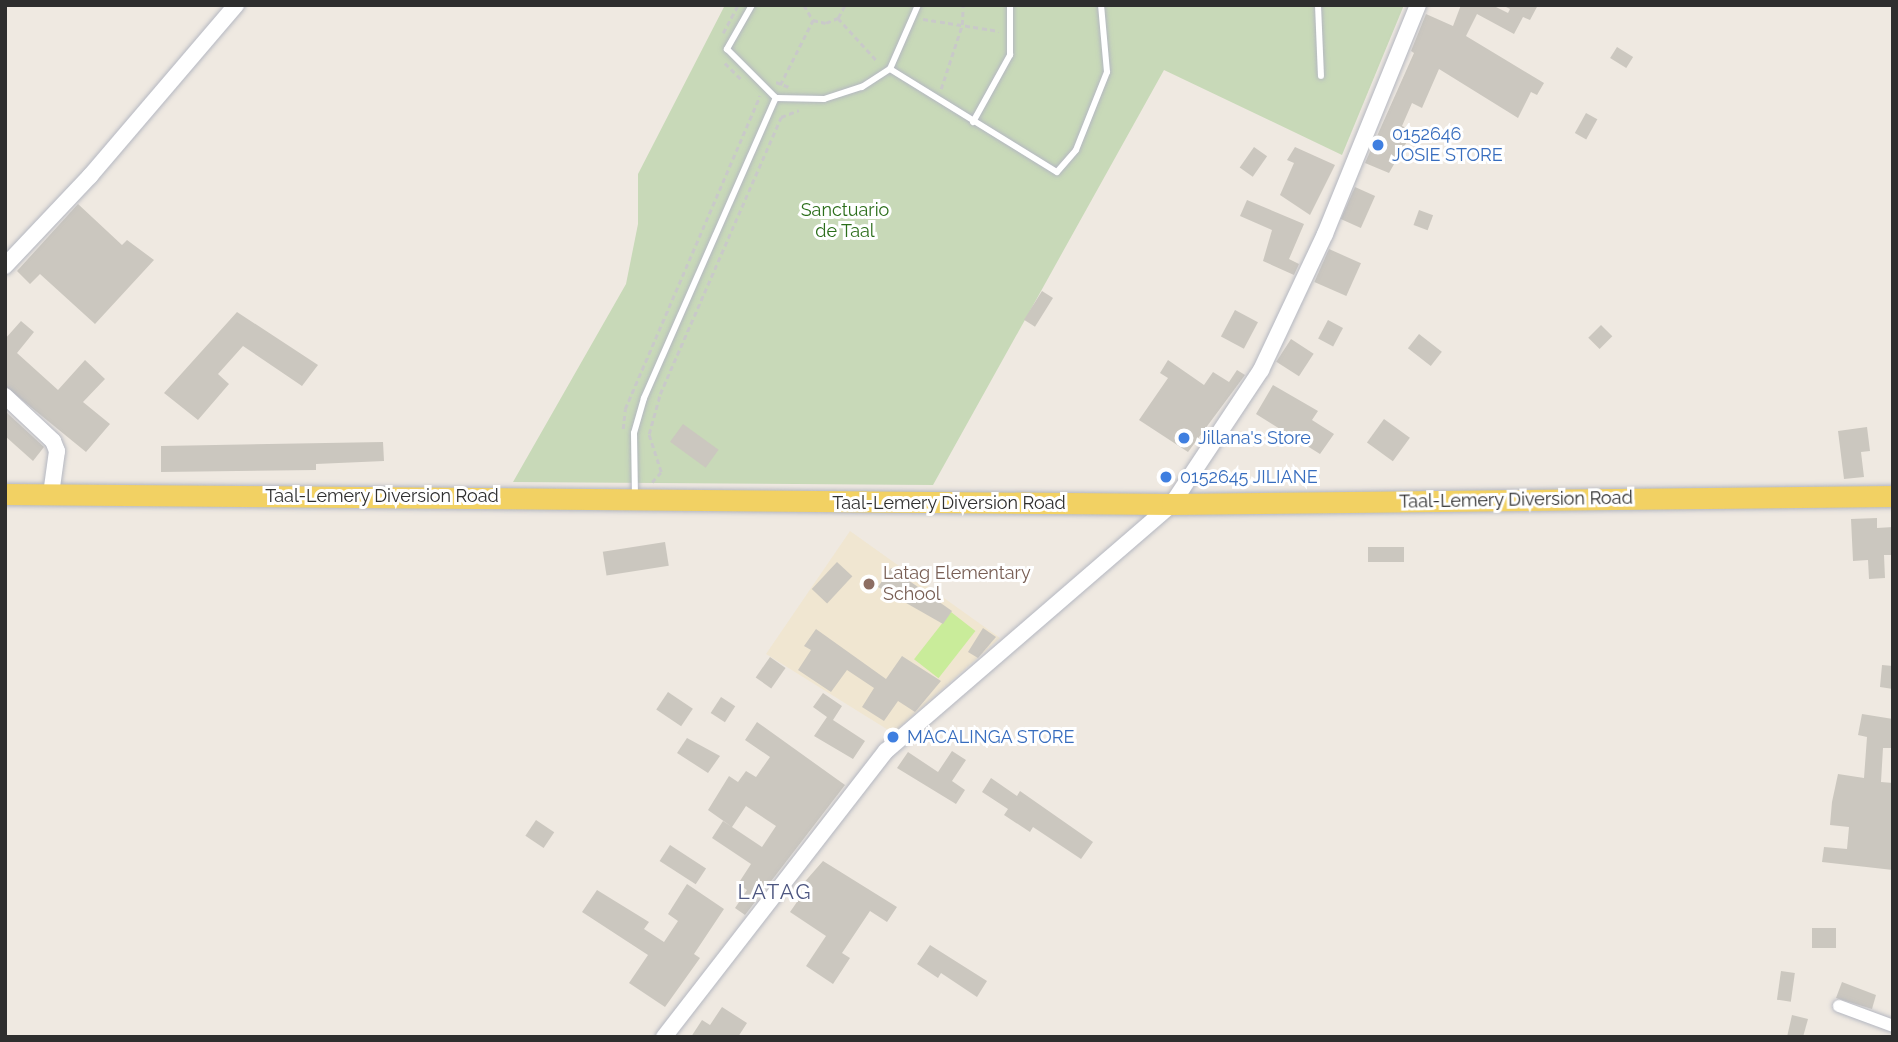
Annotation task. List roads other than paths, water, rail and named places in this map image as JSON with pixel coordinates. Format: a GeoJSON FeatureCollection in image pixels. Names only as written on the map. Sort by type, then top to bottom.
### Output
{"type":"FeatureCollection","features":[{"type":"Feature","properties":{"kind":"main road","name":"Taal-Lemery Diversion Road"},"geometry":{"type":"LineString","coordinates":[[5,494],[1171,504],[1893,496]]}},
{"type":"Feature","properties":{"kind":"street"},"geometry":{"type":"LineString","coordinates":[[5,266],[90,176],[236,5]]}},
{"type":"Feature","properties":{"kind":"street"},"geometry":{"type":"LineString","coordinates":[[664,1037],[886,751],[1171,504],[1261,370],[1325,234],[1418,5]]}},
{"type":"Feature","properties":{"kind":"street"},"geometry":{"type":"LineString","coordinates":[[5,396],[53,440],[57,451],[51,494]]}},
{"type":"Feature","properties":{"kind":"street"},"geometry":{"type":"LineString","coordinates":[[1839,1006],[1893,1026]]}},
{"type":"Feature","properties":{"kind":"lane"},"geometry":{"type":"LineString","coordinates":[[752,5],[727,49],[776,98],[824,99],[862,87],[890,69],[920,5]]}},
{"type":"Feature","properties":{"kind":"lane"},"geometry":{"type":"LineString","coordinates":[[973,122],[1010,55],[1010,5]]}},
{"type":"Feature","properties":{"kind":"lane"},"geometry":{"type":"LineString","coordinates":[[890,69],[1058,172],[1076,149],[1107,72],[1101,5]]}},
{"type":"Feature","properties":{"kind":"lane"},"geometry":{"type":"LineString","coordinates":[[1318,5],[1321,76]]}},
{"type":"Feature","properties":{"kind":"lane"},"geometry":{"type":"LineString","coordinates":[[635,499],[634,433],[644,398],[776,98]]}},
{"type":"Feature","properties":{"kind":"place","name":"0152646 JOSIE STORE"},"geometry":{"type":"Point","coordinates":[1378,145]}},
{"type":"Feature","properties":{"kind":"place","name":"Jillana's Store"},"geometry":{"type":"Point","coordinates":[1184,438]}},
{"type":"Feature","properties":{"kind":"place","name":"0152645 JILIANE"},"geometry":{"type":"Point","coordinates":[1166,477]}},
{"type":"Feature","properties":{"kind":"place","name":"Latag Elementary School"},"geometry":{"type":"Point","coordinates":[869,584]}},
{"type":"Feature","properties":{"kind":"place","name":"MACALINGA STORE"},"geometry":{"type":"Point","coordinates":[893,737]}},
{"type":"Feature","properties":{"kind":"district","name":"LATAG"},"geometry":{"type":"Point","coordinates":[775,892]}},
{"type":"Feature","properties":{"kind":"park label","name":"Sanctuario de Taal"},"geometry":{"type":"Point","coordinates":[845,221]}}]}
